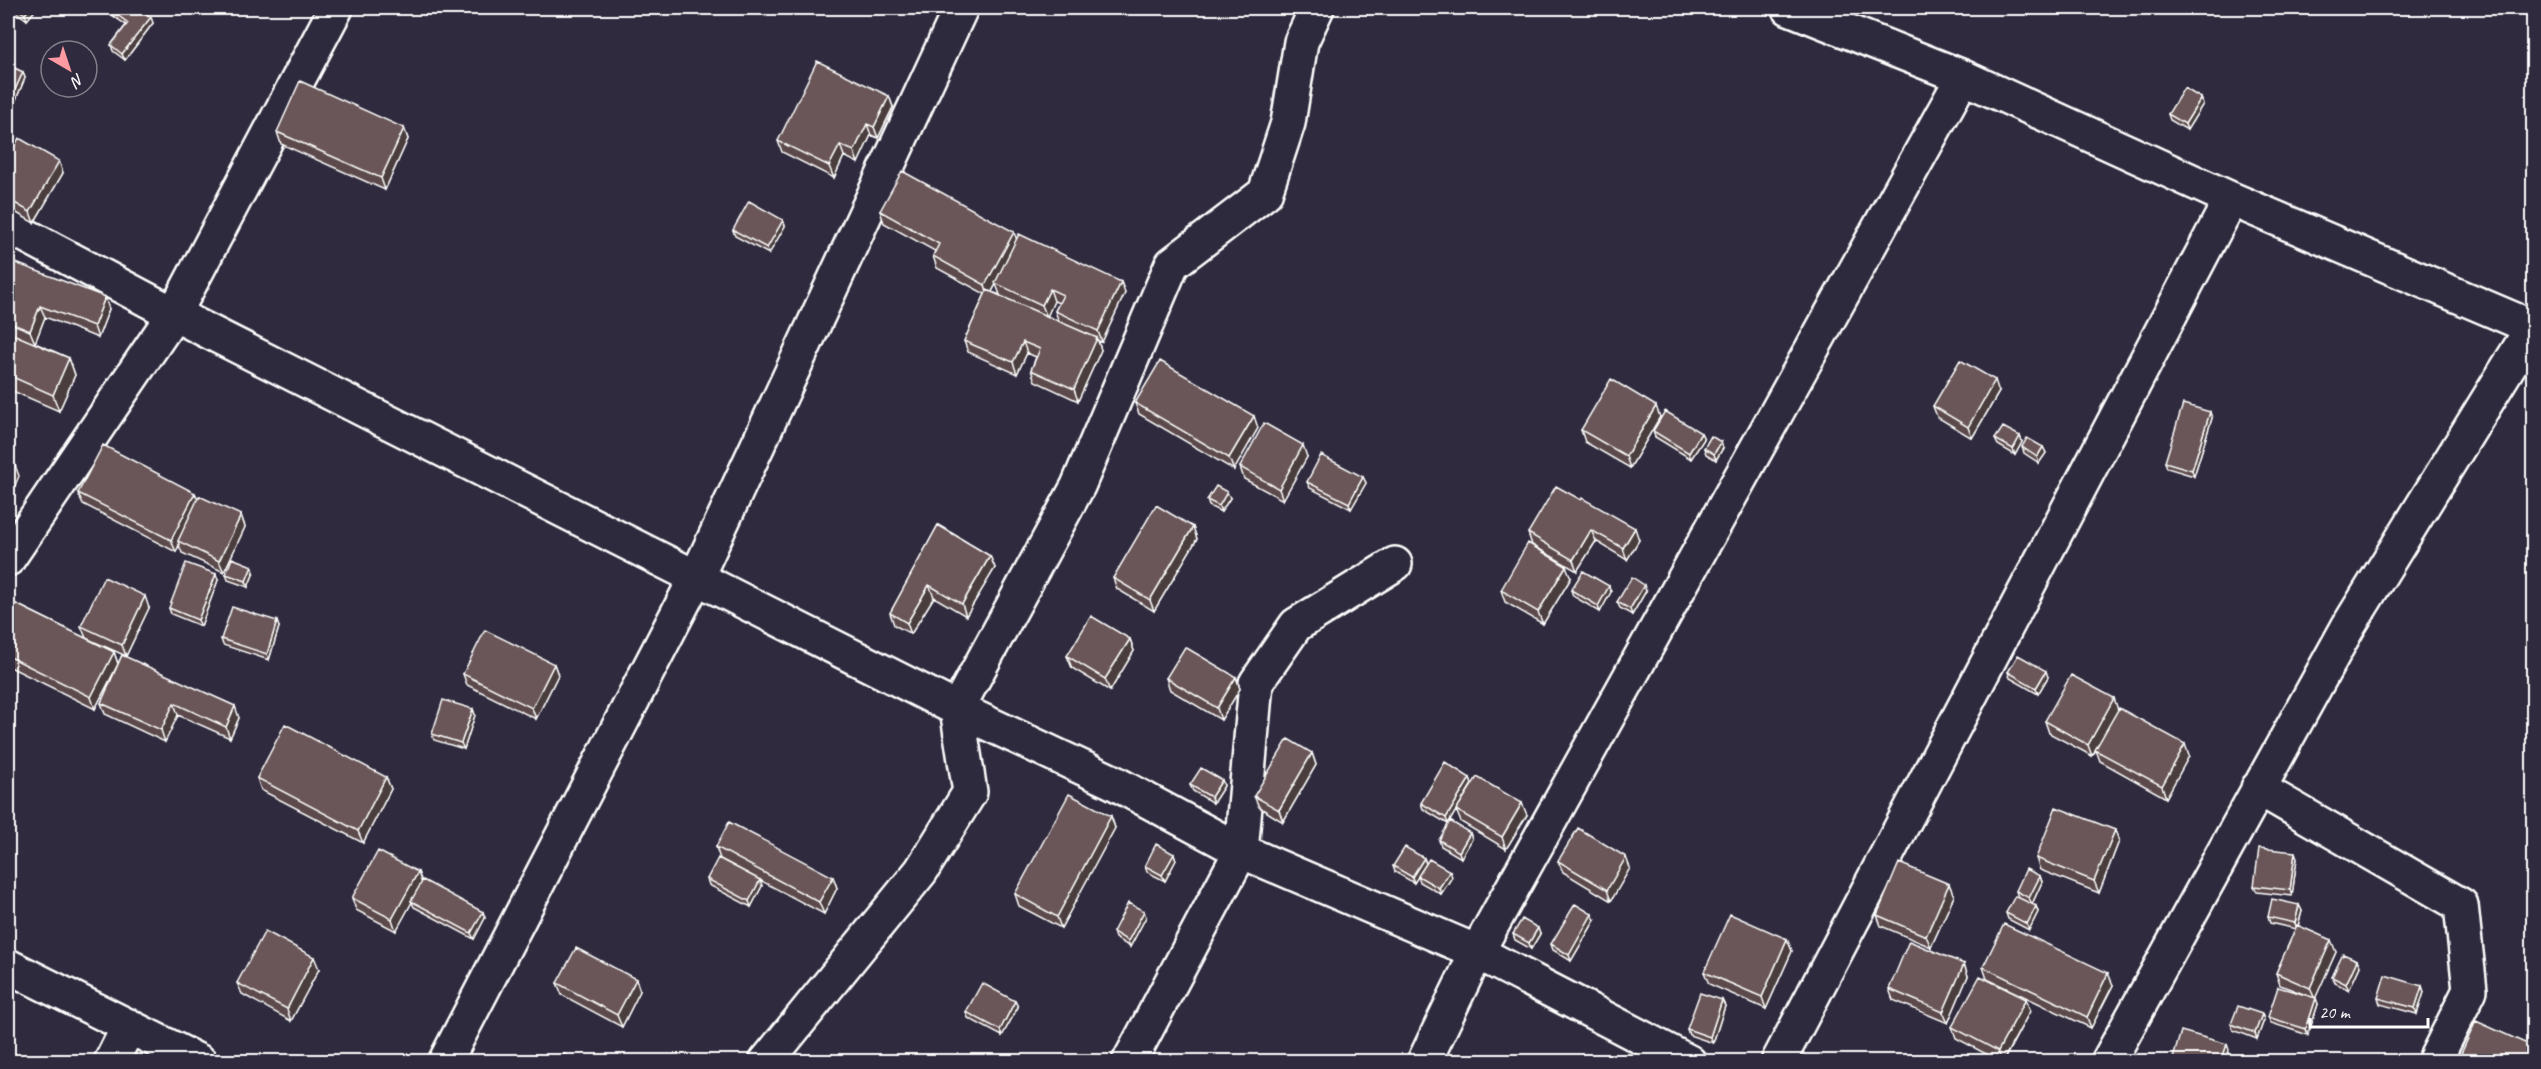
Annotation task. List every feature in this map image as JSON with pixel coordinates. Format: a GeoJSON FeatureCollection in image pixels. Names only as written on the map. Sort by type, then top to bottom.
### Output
{"type":"FeatureCollection","features":[{"type":"Feature","properties":{"kind":"street"},"geometry":{"type":"LineString","coordinates":[[8,559],[174,314],[336,8]]}},
{"type":"Feature","properties":{"kind":"street"},"geometry":{"type":"LineString","coordinates":[[446,1062],[697,576],[961,8]]}},
{"type":"Feature","properties":{"kind":"street"},"geometry":{"type":"LineString","coordinates":[[766,1062],[921,871],[970,792],[957,709],[1078,486],[1172,264],[1265,193],[1288,123],[1301,42],[1317,8]]}},
{"type":"Feature","properties":{"kind":"street"},"geometry":{"type":"LineString","coordinates":[[1788,8],[1963,77],[2231,199],[2533,327],[2348,627],[2108,1062]]}},
{"type":"Feature","properties":{"kind":"street"},"geometry":{"type":"LineString","coordinates":[[1424,1062],[1477,952],[1963,77]]}},
{"type":"Feature","properties":{"kind":"street"},"geometry":{"type":"LineString","coordinates":[[1778,1062],[2231,199]]}},
{"type":"Feature","properties":{"kind":"street"},"geometry":{"type":"LineString","coordinates":[[8,226],[174,314],[957,709],[1113,782],[1241,851],[1477,952],[1689,1062]]}},
{"type":"Feature","properties":{"kind":"street"},"geometry":{"type":"LineString","coordinates":[[1129,1062],[1241,851],[1256,683],[1296,625],[1395,564]]}},
{"type":"Feature","properties":{"kind":"street"},"geometry":{"type":"LineString","coordinates":[[2259,788],[2461,905],[2470,990],[2434,1062]]}},
{"type":"Feature","properties":{"kind":"street"},"geometry":{"type":"LineString","coordinates":[[8,966],[200,1062]]}},
{"type":"Feature","properties":{"kind":"street"},"geometry":{"type":"LineString","coordinates":[[111,1062],[129,1026]]}},
{"type":"Feature","properties":{"kind":"building"},"geometry":{"type":"Polygon","coordinates":[[[16,8],[30,8],[25,14],[16,8]]]}},
{"type":"Feature","properties":{"kind":"building"},"geometry":{"type":"Polygon","coordinates":[[[108,8],[137,8],[151,17],[122,54],[111,45],[128,23],[108,8]]]}},
{"type":"Feature","properties":{"kind":"building"},"geometry":{"type":"Polygon","coordinates":[[[817,61],[889,96],[874,127],[867,124],[854,151],[840,145],[829,166],[778,141],[817,61]]]}},
{"type":"Feature","properties":{"kind":"building"},"geometry":{"type":"Polygon","coordinates":[[[8,65],[23,72],[9,103],[8,102],[8,65]]]}},
{"type":"Feature","properties":{"kind":"building"},"geometry":{"type":"Polygon","coordinates":[[[300,81],[404,128],[381,178],[277,132],[300,81]]]}},
{"type":"Feature","properties":{"kind":"building"},"geometry":{"type":"Polygon","coordinates":[[[2184,88],[2201,98],[2185,124],[2168,114],[2184,88]]]}},
{"type":"Feature","properties":{"kind":"building"},"geometry":{"type":"Polygon","coordinates":[[[19,138],[59,161],[30,212],[8,199],[8,158],[19,138]]]}},
{"type":"Feature","properties":{"kind":"building"},"geometry":{"type":"Polygon","coordinates":[[[902,171],[1014,232],[985,285],[933,256],[939,244],[880,211],[902,171]]]}},
{"type":"Feature","properties":{"kind":"building"},"geometry":{"type":"Polygon","coordinates":[[[749,201],[783,220],[767,248],[733,230],[749,201]]]}},
{"type":"Feature","properties":{"kind":"building"},"geometry":{"type":"Polygon","coordinates":[[[1019,234],[1121,282],[1098,331],[1055,311],[1063,295],[1050,289],[1042,305],[995,283],[1019,234]]]}},
{"type":"Feature","properties":{"kind":"building"},"geometry":{"type":"Polygon","coordinates":[[[8,260],[105,297],[94,326],[40,306],[30,331],[8,322],[8,260]]]}},
{"type":"Feature","properties":{"kind":"building"},"geometry":{"type":"Polygon","coordinates":[[[987,290],[1097,338],[1074,389],[1031,370],[1040,349],[1023,342],[1013,362],[964,341],[987,290]]]}},
{"type":"Feature","properties":{"kind":"building"},"geometry":{"type":"Polygon","coordinates":[[[8,332],[69,358],[53,395],[8,375],[8,332]]]}},
{"type":"Feature","properties":{"kind":"building"},"geometry":{"type":"Polygon","coordinates":[[[1960,360],[1995,380],[1968,427],[1933,406],[1960,360]]]}},
{"type":"Feature","properties":{"kind":"building"},"geometry":{"type":"Polygon","coordinates":[[[1160,361],[1254,416],[1229,458],[1135,403],[1160,361]]]}},
{"type":"Feature","properties":{"kind":"building"},"geometry":{"type":"Polygon","coordinates":[[[1611,379],[1656,406],[1626,456],[1581,430],[1611,379]]]}},
{"type":"Feature","properties":{"kind":"building"},"geometry":{"type":"Polygon","coordinates":[[[2183,404],[2210,412],[2192,470],[2165,462],[2183,404]]]}},
{"type":"Feature","properties":{"kind":"building"},"geometry":{"type":"Polygon","coordinates":[[[1665,411],[1701,433],[1689,453],[1653,431],[1665,411]]]}},
{"type":"Feature","properties":{"kind":"building"},"geometry":{"type":"Polygon","coordinates":[[[1264,423],[1303,445],[1279,489],[1240,467],[1264,423]]]}},
{"type":"Feature","properties":{"kind":"building"},"geometry":{"type":"Polygon","coordinates":[[[2003,427],[2020,436],[2013,449],[1995,439],[2003,427]]]}},
{"type":"Feature","properties":{"kind":"building"},"geometry":{"type":"Polygon","coordinates":[[[1711,436],[1721,442],[1714,454],[1704,448],[1711,436]]]}},
{"type":"Feature","properties":{"kind":"building"},"geometry":{"type":"Polygon","coordinates":[[[2027,438],[2043,447],[2037,457],[2022,447],[2027,438]]]}},
{"type":"Feature","properties":{"kind":"building"},"geometry":{"type":"Polygon","coordinates":[[[103,445],[195,493],[171,540],[78,493],[103,445]]]}},
{"type":"Feature","properties":{"kind":"building"},"geometry":{"type":"Polygon","coordinates":[[[1321,455],[1363,477],[1349,503],[1307,482],[1321,455]]]}},
{"type":"Feature","properties":{"kind":"building"},"geometry":{"type":"Polygon","coordinates":[[[8,461],[15,465],[8,481],[8,461]]]}},
{"type":"Feature","properties":{"kind":"building"},"geometry":{"type":"Polygon","coordinates":[[[1216,486],[1227,492],[1219,506],[1207,500],[1216,486]]]}},
{"type":"Feature","properties":{"kind":"building"},"geometry":{"type":"Polygon","coordinates":[[[1556,486],[1635,528],[1623,548],[1591,530],[1573,560],[1528,533],[1556,486]]]}},
{"type":"Feature","properties":{"kind":"building"},"geometry":{"type":"Polygon","coordinates":[[[199,496],[241,515],[219,561],[178,541],[199,496]]]}},
{"type":"Feature","properties":{"kind":"building"},"geometry":{"type":"Polygon","coordinates":[[[1156,505],[1193,527],[1150,600],[1113,578],[1156,505]]]}},
{"type":"Feature","properties":{"kind":"building"},"geometry":{"type":"Polygon","coordinates":[[[938,525],[990,556],[962,604],[929,585],[907,623],[890,613],[938,525]]]}},
{"type":"Feature","properties":{"kind":"building"},"geometry":{"type":"Polygon","coordinates":[[[1528,543],[1566,566],[1538,612],[1501,590],[1528,543]]]}},
{"type":"Feature","properties":{"kind":"building"},"geometry":{"type":"Polygon","coordinates":[[[232,558],[252,566],[246,581],[226,574],[232,558]]]}},
{"type":"Feature","properties":{"kind":"building"},"geometry":{"type":"Polygon","coordinates":[[[186,563],[216,574],[198,620],[169,608],[186,563]]]}},
{"type":"Feature","properties":{"kind":"building"},"geometry":{"type":"Polygon","coordinates":[[[1583,571],[1609,586],[1598,606],[1571,590],[1583,571]]]}},
{"type":"Feature","properties":{"kind":"building"},"geometry":{"type":"Polygon","coordinates":[[[104,577],[145,596],[122,645],[81,626],[104,577]]]}},
{"type":"Feature","properties":{"kind":"building"},"geometry":{"type":"Polygon","coordinates":[[[1632,577],[1644,585],[1630,609],[1617,602],[1632,577]]]}},
{"type":"Feature","properties":{"kind":"building"},"geometry":{"type":"Polygon","coordinates":[[[8,600],[114,652],[91,697],[8,656],[8,600]]]}},
{"type":"Feature","properties":{"kind":"building"},"geometry":{"type":"Polygon","coordinates":[[[232,607],[277,621],[267,654],[221,639],[232,607]]]}},
{"type":"Feature","properties":{"kind":"building"},"geometry":{"type":"Polygon","coordinates":[[[1091,616],[1130,639],[1105,679],[1067,656],[1091,616]]]}},
{"type":"Feature","properties":{"kind":"building"},"geometry":{"type":"Polygon","coordinates":[[[485,630],[554,664],[532,708],[463,674],[485,630]]]}},
{"type":"Feature","properties":{"kind":"building"},"geometry":{"type":"Polygon","coordinates":[[[1185,647],[1236,677],[1217,708],[1166,678],[1185,647]]]}},
{"type":"Feature","properties":{"kind":"building"},"geometry":{"type":"Polygon","coordinates":[[[122,655],[235,706],[226,727],[174,703],[161,730],[101,703],[122,655]]]}},
{"type":"Feature","properties":{"kind":"building"},"geometry":{"type":"Polygon","coordinates":[[[2018,655],[2046,671],[2036,688],[2008,672],[2018,655]]]}},
{"type":"Feature","properties":{"kind":"building"},"geometry":{"type":"Polygon","coordinates":[[[2071,675],[2114,698],[2088,745],[2045,721],[2071,675]]]}},
{"type":"Feature","properties":{"kind":"building"},"geometry":{"type":"Polygon","coordinates":[[[443,700],[473,709],[461,743],[432,734],[443,700]]]}},
{"type":"Feature","properties":{"kind":"building"},"geometry":{"type":"Polygon","coordinates":[[[2119,708],[2185,744],[2162,786],[2095,750],[2119,708]]]}},
{"type":"Feature","properties":{"kind":"building"},"geometry":{"type":"Polygon","coordinates":[[[285,724],[386,777],[358,831],[257,778],[285,724]]]}},
{"type":"Feature","properties":{"kind":"building"},"geometry":{"type":"Polygon","coordinates":[[[1288,739],[1312,753],[1279,810],[1254,796],[1288,739]]]}},
{"type":"Feature","properties":{"kind":"building"},"geometry":{"type":"Polygon","coordinates":[[[1445,762],[1470,778],[1446,818],[1421,803],[1445,762]]]}},
{"type":"Feature","properties":{"kind":"building"},"geometry":{"type":"Polygon","coordinates":[[[1201,768],[1222,780],[1211,797],[1190,785],[1201,768]]]}},
{"type":"Feature","properties":{"kind":"building"},"geometry":{"type":"Polygon","coordinates":[[[1477,777],[1522,803],[1502,837],[1456,810],[1477,777]]]}},
{"type":"Feature","properties":{"kind":"building"},"geometry":{"type":"Polygon","coordinates":[[[1069,794],[1111,816],[1057,917],[1015,894],[1069,794]]]}},
{"type":"Feature","properties":{"kind":"building"},"geometry":{"type":"Polygon","coordinates":[[[2056,807],[2115,830],[2094,881],[2036,858],[2056,807]]]}},
{"type":"Feature","properties":{"kind":"building"},"geometry":{"type":"Polygon","coordinates":[[[1450,821],[1470,833],[1459,852],[1439,840],[1450,821]]]}},
{"type":"Feature","properties":{"kind":"building"},"geometry":{"type":"Polygon","coordinates":[[[729,822],[833,877],[819,902],[716,847],[729,822]]]}},
{"type":"Feature","properties":{"kind":"building"},"geometry":{"type":"Polygon","coordinates":[[[1578,828],[1626,857],[1607,890],[1558,861],[1578,828]]]}},
{"type":"Feature","properties":{"kind":"building"},"geometry":{"type":"Polygon","coordinates":[[[1156,844],[1174,854],[1162,875],[1145,866],[1156,844]]]}},
{"type":"Feature","properties":{"kind":"building"},"geometry":{"type":"Polygon","coordinates":[[[1405,847],[1424,858],[1412,877],[1393,866],[1405,847]]]}},
{"type":"Feature","properties":{"kind":"building"},"geometry":{"type":"Polygon","coordinates":[[[2259,848],[2295,852],[2290,890],[2254,886],[2259,848]]]}},
{"type":"Feature","properties":{"kind":"building"},"geometry":{"type":"Polygon","coordinates":[[[378,851],[418,872],[392,919],[352,898],[378,851]]]}},
{"type":"Feature","properties":{"kind":"building"},"geometry":{"type":"Polygon","coordinates":[[[718,858],[760,880],[749,901],[707,879],[718,858]]]}},
{"type":"Feature","properties":{"kind":"building"},"geometry":{"type":"Polygon","coordinates":[[[1429,859],[1450,871],[1439,888],[1418,876],[1429,859]]]}},
{"type":"Feature","properties":{"kind":"building"},"geometry":{"type":"Polygon","coordinates":[[[1899,863],[1949,884],[1926,936],[1877,915],[1899,863]]]}},
{"type":"Feature","properties":{"kind":"building"},"geometry":{"type":"Polygon","coordinates":[[[2026,869],[2040,876],[2029,898],[2016,891],[2026,869]]]}},
{"type":"Feature","properties":{"kind":"building"},"geometry":{"type":"Polygon","coordinates":[[[423,880],[483,912],[471,933],[411,901],[423,880]]]}},
{"type":"Feature","properties":{"kind":"building"},"geometry":{"type":"Polygon","coordinates":[[[2015,896],[2036,906],[2027,924],[2006,913],[2015,896]]]}},
{"type":"Feature","properties":{"kind":"building"},"geometry":{"type":"Polygon","coordinates":[[[2272,899],[2299,905],[2295,923],[2268,917],[2272,899]]]}},
{"type":"Feature","properties":{"kind":"building"},"geometry":{"type":"Polygon","coordinates":[[[1128,903],[1144,911],[1128,941],[1113,932],[1128,903]]]}},
{"type":"Feature","properties":{"kind":"building"},"geometry":{"type":"Polygon","coordinates":[[[1575,904],[1592,914],[1569,955],[1551,944],[1575,904]]]}},
{"type":"Feature","properties":{"kind":"building"},"geometry":{"type":"Polygon","coordinates":[[[1730,914],[1787,939],[1762,997],[1704,972],[1730,914]]]}},
{"type":"Feature","properties":{"kind":"building"},"geometry":{"type":"Polygon","coordinates":[[[1522,919],[1538,928],[1529,943],[1513,934],[1522,919]]]}},
{"type":"Feature","properties":{"kind":"building"},"geometry":{"type":"Polygon","coordinates":[[[2004,924],[2108,973],[2087,1017],[1983,967],[2004,924]]]}},
{"type":"Feature","properties":{"kind":"building"},"geometry":{"type":"Polygon","coordinates":[[[2297,925],[2331,940],[2310,988],[2276,973],[2297,925]]]}},
{"type":"Feature","properties":{"kind":"building"},"geometry":{"type":"Polygon","coordinates":[[[265,931],[314,957],[287,1009],[237,983],[265,931]]]}},
{"type":"Feature","properties":{"kind":"building"},"geometry":{"type":"Polygon","coordinates":[[[1909,941],[1964,964],[1943,1012],[1889,989],[1909,941]]]}},
{"type":"Feature","properties":{"kind":"building"},"geometry":{"type":"Polygon","coordinates":[[[576,948],[636,979],[617,1015],[557,983],[576,948]]]}},
{"type":"Feature","properties":{"kind":"building"},"geometry":{"type":"Polygon","coordinates":[[[2343,954],[2357,960],[2346,984],[2332,977],[2343,954]]]}},
{"type":"Feature","properties":{"kind":"building"},"geometry":{"type":"Polygon","coordinates":[[[2385,975],[2422,986],[2415,1008],[2378,998],[2385,975]]]}},
{"type":"Feature","properties":{"kind":"building"},"geometry":{"type":"Polygon","coordinates":[[[1980,976],[2026,999],[1998,1051],[1952,1027],[1980,976]]]}},
{"type":"Feature","properties":{"kind":"building"},"geometry":{"type":"Polygon","coordinates":[[[982,983],[1015,1001],[1000,1030],[966,1012],[982,983]]]}},
{"type":"Feature","properties":{"kind":"building"},"geometry":{"type":"Polygon","coordinates":[[[2278,987],[2316,998],[2306,1029],[2268,1017],[2278,987]]]}},
{"type":"Feature","properties":{"kind":"building"},"geometry":{"type":"Polygon","coordinates":[[[1700,993],[1722,1000],[1710,1037],[1687,1029],[1700,993]]]}},
{"type":"Feature","properties":{"kind":"building"},"geometry":{"type":"Polygon","coordinates":[[[2238,1006],[2262,1014],[2255,1033],[2231,1024],[2238,1006]]]}},
{"type":"Feature","properties":{"kind":"building"},"geometry":{"type":"Polygon","coordinates":[[[2476,1021],[2534,1047],[2534,1062],[2472,1062],[2460,1056],[2476,1021]]]}},
{"type":"Feature","properties":{"kind":"building"},"geometry":{"type":"Polygon","coordinates":[[[2181,1031],[2227,1044],[2221,1062],[2172,1062],[2181,1031]]]}},
{"type":"Feature","properties":{"kind":"building"},"geometry":{"type":"Polygon","coordinates":[[[564,1054],[577,1061],[577,1062],[560,1062],[564,1054]]]}}]}
